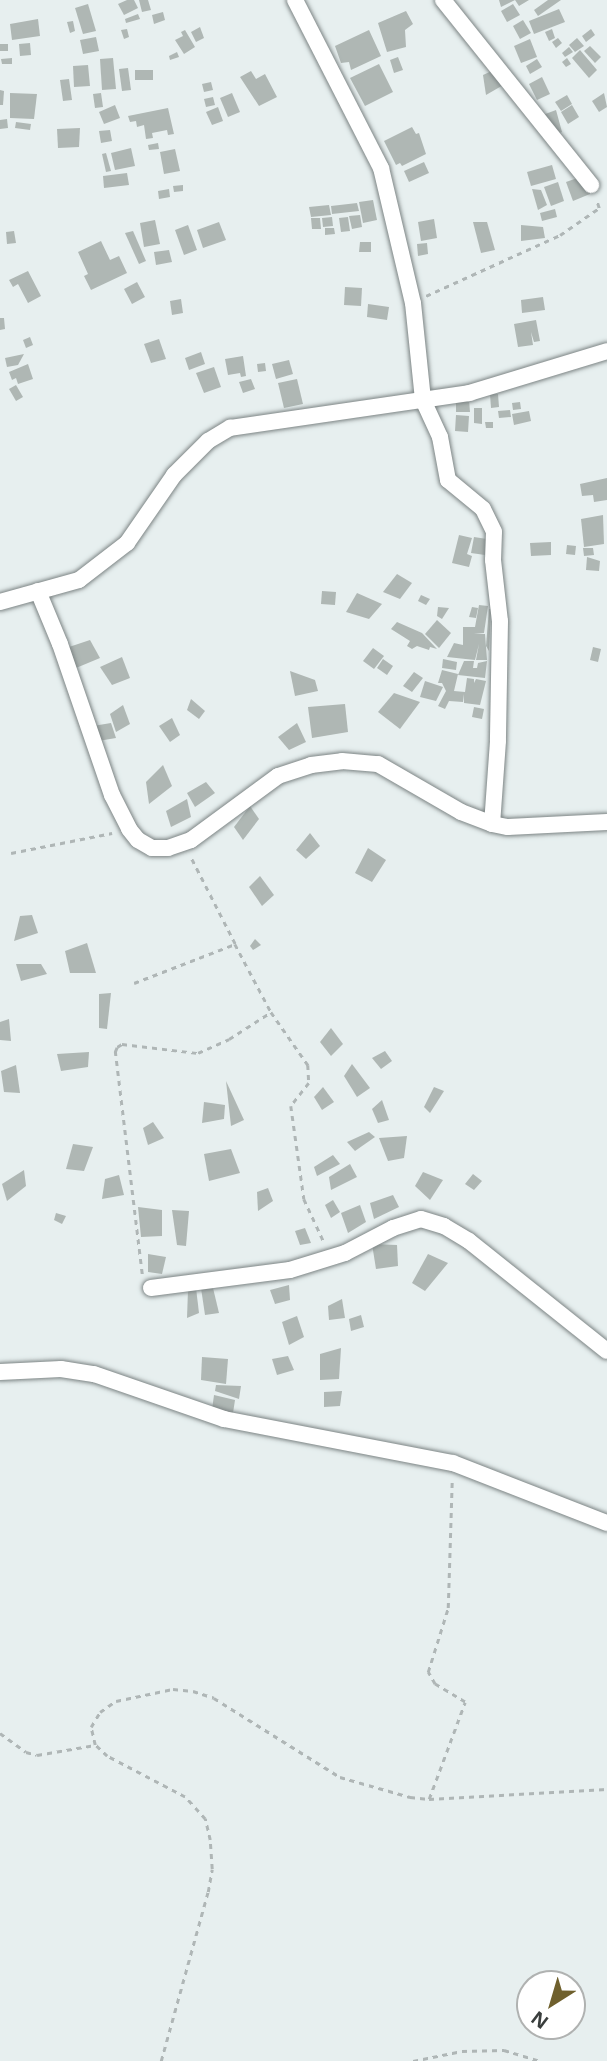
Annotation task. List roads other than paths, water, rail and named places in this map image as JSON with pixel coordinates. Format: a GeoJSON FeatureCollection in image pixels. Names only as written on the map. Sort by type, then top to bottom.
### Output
{"type":"FeatureCollection","features":[{"type":"Feature","properties":{"kind":"street"},"geometry":{"type":"LineString","coordinates":[[295,0],[380,168],[413,303],[422,400],[440,437],[448,480],[483,509],[494,532],[493,560],[500,621],[498,741],[492,824]]}},
{"type":"Feature","properties":{"kind":"street"},"geometry":{"type":"LineString","coordinates":[[443,0],[591,185]]}},
{"type":"Feature","properties":{"kind":"street"},"geometry":{"type":"LineString","coordinates":[[0,602],[79,580],[127,543],[174,475],[208,441],[230,428],[469,393],[607,351]]}},
{"type":"Feature","properties":{"kind":"street"},"geometry":{"type":"LineString","coordinates":[[38,592],[60,644],[99,760],[129,829],[152,848],[168,848],[183,842],[278,776],[311,765],[342,761],[378,764],[461,812],[492,824],[508,827],[607,822]]}},
{"type":"Feature","properties":{"kind":"street"},"geometry":{"type":"LineString","coordinates":[[151,1288],[290,1270],[332,1258],[393,1228],[421,1219],[444,1226],[469,1241],[607,1351]]}},
{"type":"Feature","properties":{"kind":"street"},"geometry":{"type":"LineString","coordinates":[[0,1372],[61,1369],[94,1374],[224,1419],[453,1463],[607,1523]]}}]}
